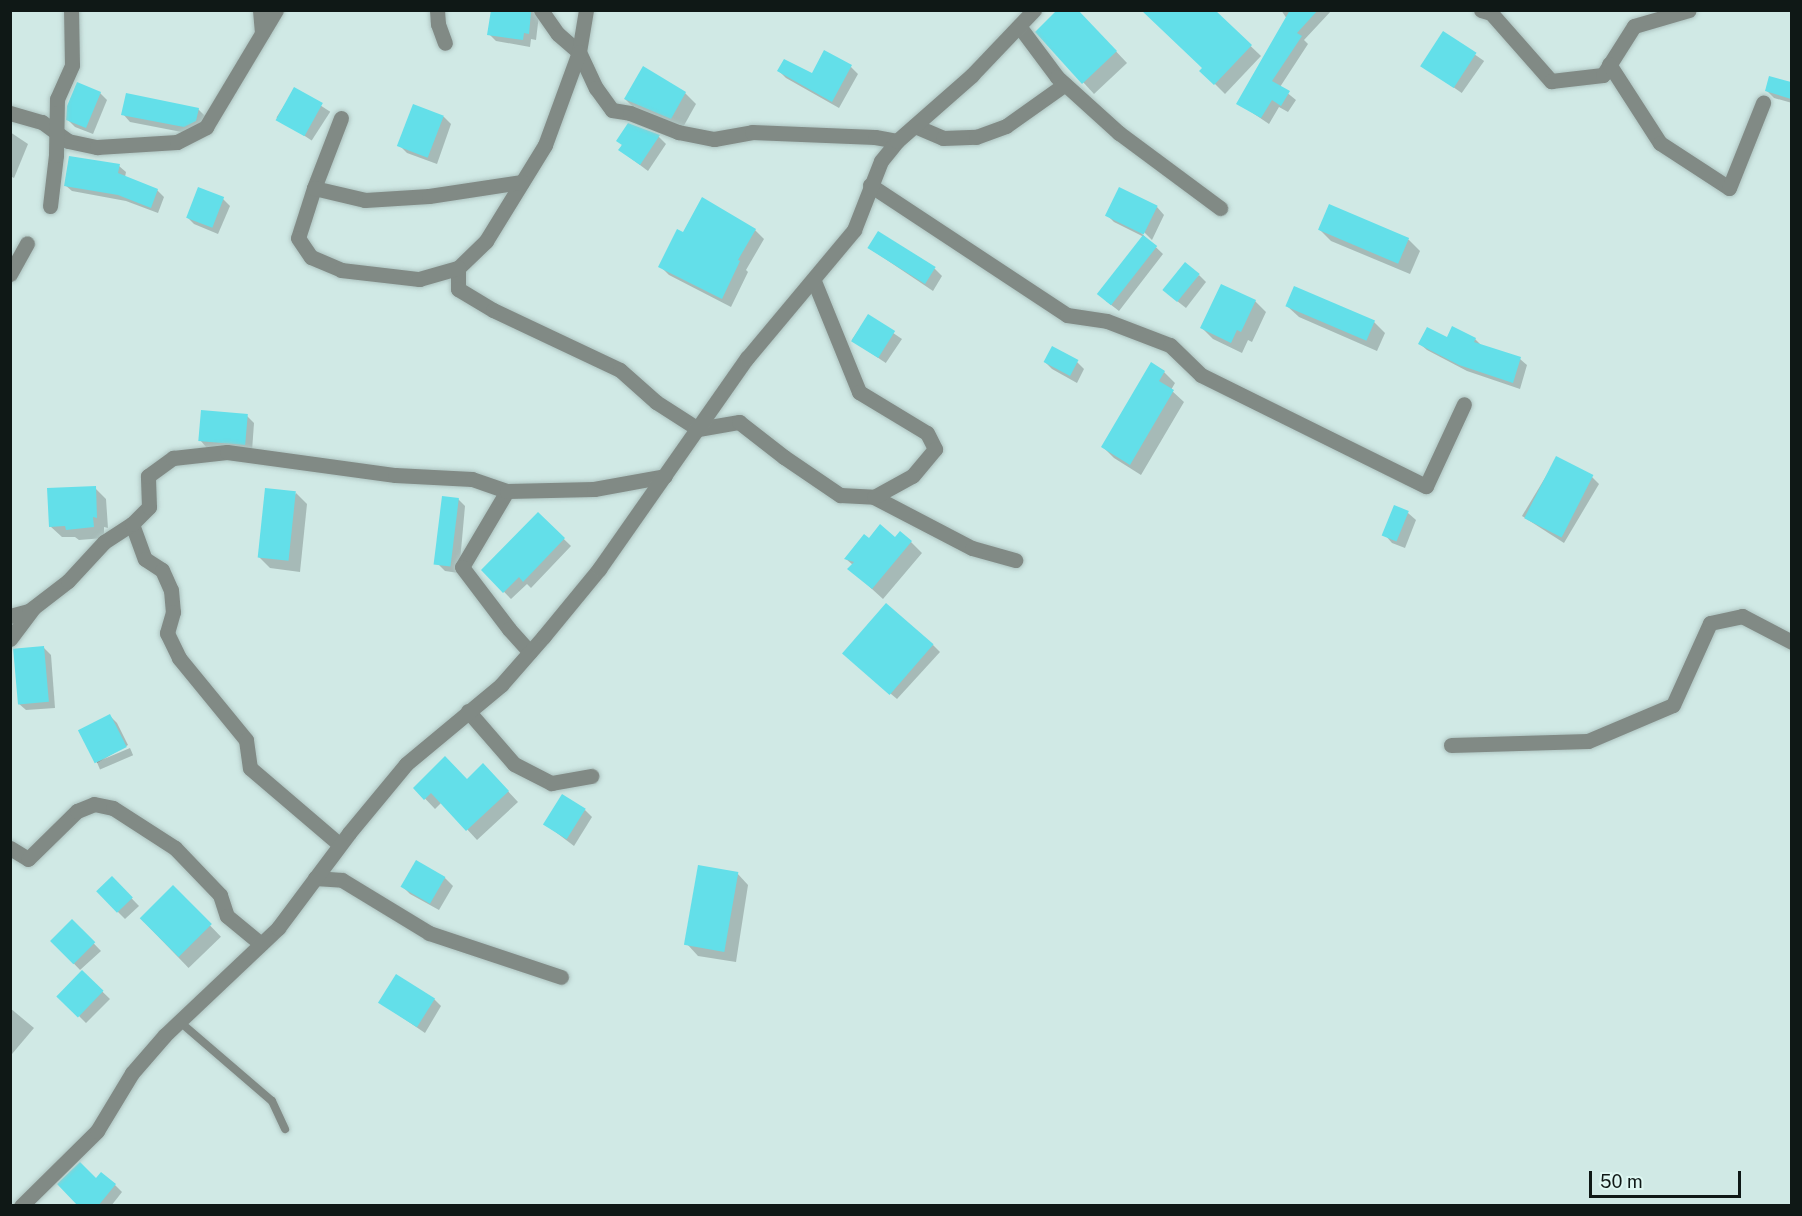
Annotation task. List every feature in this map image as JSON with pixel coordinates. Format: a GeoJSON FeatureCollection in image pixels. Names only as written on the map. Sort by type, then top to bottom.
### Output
{"type":"FeatureCollection","features":[{"type":"Feature","properties":{"kind":"street"},"geometry":{"type":"LineString","coordinates":[[50,206],[57,133],[57,99],[72,65],[71,10]]}},
{"type":"Feature","properties":{"kind":"street"},"geometry":{"type":"LineString","coordinates":[[260,10],[262,33]]}},
{"type":"Feature","properties":{"kind":"street"},"geometry":{"type":"LineString","coordinates":[[10,113],[42,122],[68,141],[98,147],[177,142],[206,127],[276,10]]}},
{"type":"Feature","properties":{"kind":"street"},"geometry":{"type":"LineString","coordinates":[[437,10],[438,24],[446,43]]}},
{"type":"Feature","properties":{"kind":"street"},"geometry":{"type":"LineString","coordinates":[[542,10],[558,34],[579,52],[596,88],[612,110],[630,113],[678,132],[714,139],[752,132],[875,137],[897,141]]}},
{"type":"Feature","properties":{"kind":"street"},"geometry":{"type":"LineString","coordinates":[[341,118],[314,188],[298,238],[311,257],[341,270],[419,279],[458,268],[486,241],[545,145],[579,52],[586,10]]}},
{"type":"Feature","properties":{"kind":"street"},"geometry":{"type":"LineString","coordinates":[[1481,10],[1491,14],[1551,81],[1603,75],[1634,26],[1689,10]]}},
{"type":"Feature","properties":{"kind":"street"},"geometry":{"type":"LineString","coordinates":[[21,1206],[97,1131],[132,1073],[180,1022],[278,928],[340,845],[406,764],[501,685],[530,652],[599,569],[747,358],[854,230],[881,161],[897,141],[972,75],[1031,12]]}},
{"type":"Feature","properties":{"kind":"street"},"geometry":{"type":"LineString","coordinates":[[1020,26],[1065,84],[1119,133],[1220,208]]}},
{"type":"Feature","properties":{"kind":"street"},"geometry":{"type":"LineString","coordinates":[[1610,64],[1660,142],[1729,188],[1763,103]]}},
{"type":"Feature","properties":{"kind":"street"},"geometry":{"type":"LineString","coordinates":[[915,126],[943,138],[976,137],[1006,126],[1065,84]]}},
{"type":"Feature","properties":{"kind":"street"},"geometry":{"type":"LineString","coordinates":[[314,188],[365,200],[429,196],[522,183]]}},
{"type":"Feature","properties":{"kind":"street"},"geometry":{"type":"LineString","coordinates":[[870,185],[1066,315],[1107,321],[1170,345],[1201,375],[1426,486],[1464,404]]}},
{"type":"Feature","properties":{"kind":"street"},"geometry":{"type":"LineString","coordinates":[[10,274],[27,243]]}},
{"type":"Feature","properties":{"kind":"street"},"geometry":{"type":"LineString","coordinates":[[458,268],[458,290],[493,310],[620,370],[656,402],[698,429],[739,422],[784,457],[840,495],[874,497],[972,548],[1015,560]]}},
{"type":"Feature","properties":{"kind":"street"},"geometry":{"type":"LineString","coordinates":[[814,280],[859,392],[927,433],[935,449],[912,476],[874,497]]}},
{"type":"Feature","properties":{"kind":"street"},"geometry":{"type":"LineString","coordinates":[[10,639],[33,608],[68,581],[104,542],[132,524],[149,507],[148,476],[173,458],[227,452],[395,475],[472,478],[507,491],[594,489],[665,476]]}},
{"type":"Feature","properties":{"kind":"street"},"geometry":{"type":"LineString","coordinates":[[507,491],[462,567],[509,629],[530,652]]}},
{"type":"Feature","properties":{"kind":"street"},"geometry":{"type":"LineString","coordinates":[[132,524],[145,559],[162,570],[171,590],[173,612],[167,633],[175,650],[246,740],[250,768],[340,845]]}},
{"type":"Feature","properties":{"kind":"street"},"geometry":{"type":"LineString","coordinates":[[10,616],[33,608]]}},
{"type":"Feature","properties":{"kind":"street"},"geometry":{"type":"LineString","coordinates":[[1451,745],[1588,741],[1673,705],[1710,623],[1742,616],[1791,642]]}},
{"type":"Feature","properties":{"kind":"street"},"geometry":{"type":"LineString","coordinates":[[468,711],[514,764],[551,783],[591,776]]}},
{"type":"Feature","properties":{"kind":"street"},"geometry":{"type":"LineString","coordinates":[[10,848],[28,859],[77,811],[94,804],[113,808],[176,848],[220,895],[227,916],[261,945]]}},
{"type":"Feature","properties":{"kind":"street"},"geometry":{"type":"LineString","coordinates":[[315,878],[342,880],[429,933],[561,977]]}},
{"type":"Feature","properties":{"kind":"lane"},"geometry":{"type":"LineString","coordinates":[[180,1022],[272,1101],[285,1129]]}},
{"type":"Feature","properties":{"kind":"building"},"geometry":{"type":"Polygon","coordinates":[[[491,10],[531,12],[529,34],[524,33],[523,40],[487,35],[491,10]]]}},
{"type":"Feature","properties":{"kind":"building"},"geometry":{"type":"Polygon","coordinates":[[[1057,10],[1078,10],[1117,51],[1082,84],[1035,32],[1057,10]]]}},
{"type":"Feature","properties":{"kind":"building"},"geometry":{"type":"Polygon","coordinates":[[[1141,10],[1215,10],[1252,45],[1214,85],[1199,71],[1202,68],[1141,10]]]}},
{"type":"Feature","properties":{"kind":"building"},"geometry":{"type":"Polygon","coordinates":[[[1290,10],[1318,10],[1297,33],[1302,36],[1272,81],[1290,91],[1281,106],[1272,100],[1261,118],[1236,104],[1290,10]]]}},
{"type":"Feature","properties":{"kind":"building"},"geometry":{"type":"Polygon","coordinates":[[[1443,31],[1477,53],[1454,88],[1420,66],[1443,31]]]}},
{"type":"Feature","properties":{"kind":"building"},"geometry":{"type":"Polygon","coordinates":[[[824,50],[852,65],[832,102],[777,71],[784,59],[812,73],[824,50]]]}},
{"type":"Feature","properties":{"kind":"building"},"geometry":{"type":"Polygon","coordinates":[[[643,66],[686,92],[671,119],[624,99],[643,66]]]}},
{"type":"Feature","properties":{"kind":"building"},"geometry":{"type":"Polygon","coordinates":[[[1769,76],[1791,82],[1791,99],[1765,91],[1769,76]]]}},
{"type":"Feature","properties":{"kind":"building"},"geometry":{"type":"Polygon","coordinates":[[[77,82],[101,92],[86,128],[66,120],[67,106],[77,82]]]}},
{"type":"Feature","properties":{"kind":"building"},"geometry":{"type":"Polygon","coordinates":[[[294,87],[323,103],[304,136],[276,120],[294,87]]]}},
{"type":"Feature","properties":{"kind":"building"},"geometry":{"type":"Polygon","coordinates":[[[126,93],[199,108],[196,121],[184,127],[121,115],[126,93]]]}},
{"type":"Feature","properties":{"kind":"building"},"geometry":{"type":"Polygon","coordinates":[[[413,104],[444,116],[428,158],[397,146],[413,104]]]}},
{"type":"Feature","properties":{"kind":"building"},"geometry":{"type":"Polygon","coordinates":[[[628,123],[660,135],[640,165],[618,150],[622,145],[616,141],[628,123]]]}},
{"type":"Feature","properties":{"kind":"building"},"geometry":{"type":"Polygon","coordinates":[[[69,156],[120,164],[118,173],[158,189],[151,208],[118,195],[64,186],[69,156]]]}},
{"type":"Feature","properties":{"kind":"building"},"geometry":{"type":"Polygon","coordinates":[[[198,187],[224,197],[212,228],[186,218],[198,187]]]}},
{"type":"Feature","properties":{"kind":"building"},"geometry":{"type":"Polygon","coordinates":[[[1119,187],[1158,206],[1144,235],[1105,216],[1119,187]]]}},
{"type":"Feature","properties":{"kind":"building"},"geometry":{"type":"Polygon","coordinates":[[[702,197],[756,229],[738,260],[740,261],[722,299],[658,267],[677,229],[683,232],[702,197]]]}},
{"type":"Feature","properties":{"kind":"building"},"geometry":{"type":"Polygon","coordinates":[[[1329,204],[1409,238],[1398,264],[1318,230],[1329,204]]]}},
{"type":"Feature","properties":{"kind":"building"},"geometry":{"type":"Polygon","coordinates":[[[878,231],[936,267],[925,284],[867,248],[878,231]]]}},
{"type":"Feature","properties":{"kind":"building"},"geometry":{"type":"Polygon","coordinates":[[[1143,235],[1157,246],[1111,305],[1097,294],[1143,235]]]}},
{"type":"Feature","properties":{"kind":"building"},"geometry":{"type":"Polygon","coordinates":[[[1185,262],[1200,274],[1177,302],[1162,290],[1185,262]]]}},
{"type":"Feature","properties":{"kind":"building"},"geometry":{"type":"Polygon","coordinates":[[[1221,284],[1256,300],[1241,332],[1237,330],[1231,343],[1200,328],[1221,284]]]}},
{"type":"Feature","properties":{"kind":"building"},"geometry":{"type":"Polygon","coordinates":[[[1294,286],[1375,320],[1366,341],[1285,306],[1294,286]]]}},
{"type":"Feature","properties":{"kind":"building"},"geometry":{"type":"Polygon","coordinates":[[[868,314],[895,331],[878,358],[851,341],[868,314]]]}},
{"type":"Feature","properties":{"kind":"building"},"geometry":{"type":"Polygon","coordinates":[[[1452,326],[1476,338],[1474,342],[1521,357],[1513,383],[1459,365],[1418,344],[1427,327],[1447,337],[1452,326]]]}},
{"type":"Feature","properties":{"kind":"building"},"geometry":{"type":"Polygon","coordinates":[[[1052,346],[1078,360],[1070,376],[1044,362],[1052,346]]]}},
{"type":"Feature","properties":{"kind":"building"},"geometry":{"type":"Polygon","coordinates":[[[1151,362],[1165,371],[1159,381],[1174,390],[1130,465],[1101,447],[1151,362]]]}},
{"type":"Feature","properties":{"kind":"building"},"geometry":{"type":"Polygon","coordinates":[[[201,410],[248,414],[245,445],[198,441],[201,410]]]}},
{"type":"Feature","properties":{"kind":"building"},"geometry":{"type":"Polygon","coordinates":[[[1556,456],[1593,475],[1562,537],[1524,518],[1556,456]]]}},
{"type":"Feature","properties":{"kind":"building"},"geometry":{"type":"Polygon","coordinates":[[[96,486],[97,518],[93,517],[94,527],[66,530],[65,526],[49,527],[47,488],[96,486]]]}},
{"type":"Feature","properties":{"kind":"building"},"geometry":{"type":"Polygon","coordinates":[[[265,488],[296,491],[289,561],[258,558],[265,488]]]}},
{"type":"Feature","properties":{"kind":"building"},"geometry":{"type":"Polygon","coordinates":[[[442,496],[459,498],[450,567],[434,564],[442,496]]]}},
{"type":"Feature","properties":{"kind":"building"},"geometry":{"type":"Polygon","coordinates":[[[1394,505],[1409,511],[1396,542],[1382,536],[1394,505]]]}},
{"type":"Feature","properties":{"kind":"building"},"geometry":{"type":"Polygon","coordinates":[[[538,512],[565,538],[523,582],[519,577],[503,593],[481,570],[538,512]]]}},
{"type":"Feature","properties":{"kind":"building"},"geometry":{"type":"Polygon","coordinates":[[[880,524],[895,537],[900,531],[912,541],[872,589],[847,569],[854,562],[844,559],[864,534],[869,538],[880,524]]]}},
{"type":"Feature","properties":{"kind":"building"},"geometry":{"type":"Polygon","coordinates":[[[886,603],[934,644],[890,695],[842,654],[886,603]]]}},
{"type":"Feature","properties":{"kind":"building"},"geometry":{"type":"Polygon","coordinates":[[[44,646],[49,702],[18,704],[13,649],[44,646]]]}},
{"type":"Feature","properties":{"kind":"building"},"geometry":{"type":"Polygon","coordinates":[[[110,714],[127,747],[95,763],[78,730],[110,714]]]}},
{"type":"Feature","properties":{"kind":"building"},"geometry":{"type":"Polygon","coordinates":[[[445,756],[467,779],[483,763],[509,791],[466,831],[431,793],[424,800],[413,788],[445,756]]]}},
{"type":"Feature","properties":{"kind":"building"},"geometry":{"type":"Polygon","coordinates":[[[562,794],[586,809],[567,839],[543,825],[562,794]]]}},
{"type":"Feature","properties":{"kind":"building"},"geometry":{"type":"Polygon","coordinates":[[[416,860],[445,877],[430,904],[400,887],[416,860]]]}},
{"type":"Feature","properties":{"kind":"building"},"geometry":{"type":"Polygon","coordinates":[[[698,865],[738,872],[724,952],[684,945],[698,865]]]}},
{"type":"Feature","properties":{"kind":"building"},"geometry":{"type":"Polygon","coordinates":[[[112,876],[133,898],[117,913],[96,891],[112,876]]]}},
{"type":"Feature","properties":{"kind":"building"},"geometry":{"type":"Polygon","coordinates":[[[173,885],[212,924],[179,957],[140,918],[173,885]]]}},
{"type":"Feature","properties":{"kind":"building"},"geometry":{"type":"Polygon","coordinates":[[[72,919],[95,942],[73,964],[50,941],[72,919]]]}},
{"type":"Feature","properties":{"kind":"building"},"geometry":{"type":"Polygon","coordinates":[[[82,970],[104,991],[78,1017],[56,997],[82,970]]]}},
{"type":"Feature","properties":{"kind":"building"},"geometry":{"type":"Polygon","coordinates":[[[396,974],[435,998],[417,1027],[378,1003],[396,974]]]}},
{"type":"Feature","properties":{"kind":"building"},"geometry":{"type":"Polygon","coordinates":[[[80,1162],[96,1178],[101,1172],[116,1184],[98,1206],[78,1206],[57,1184],[80,1162]]]}}]}
